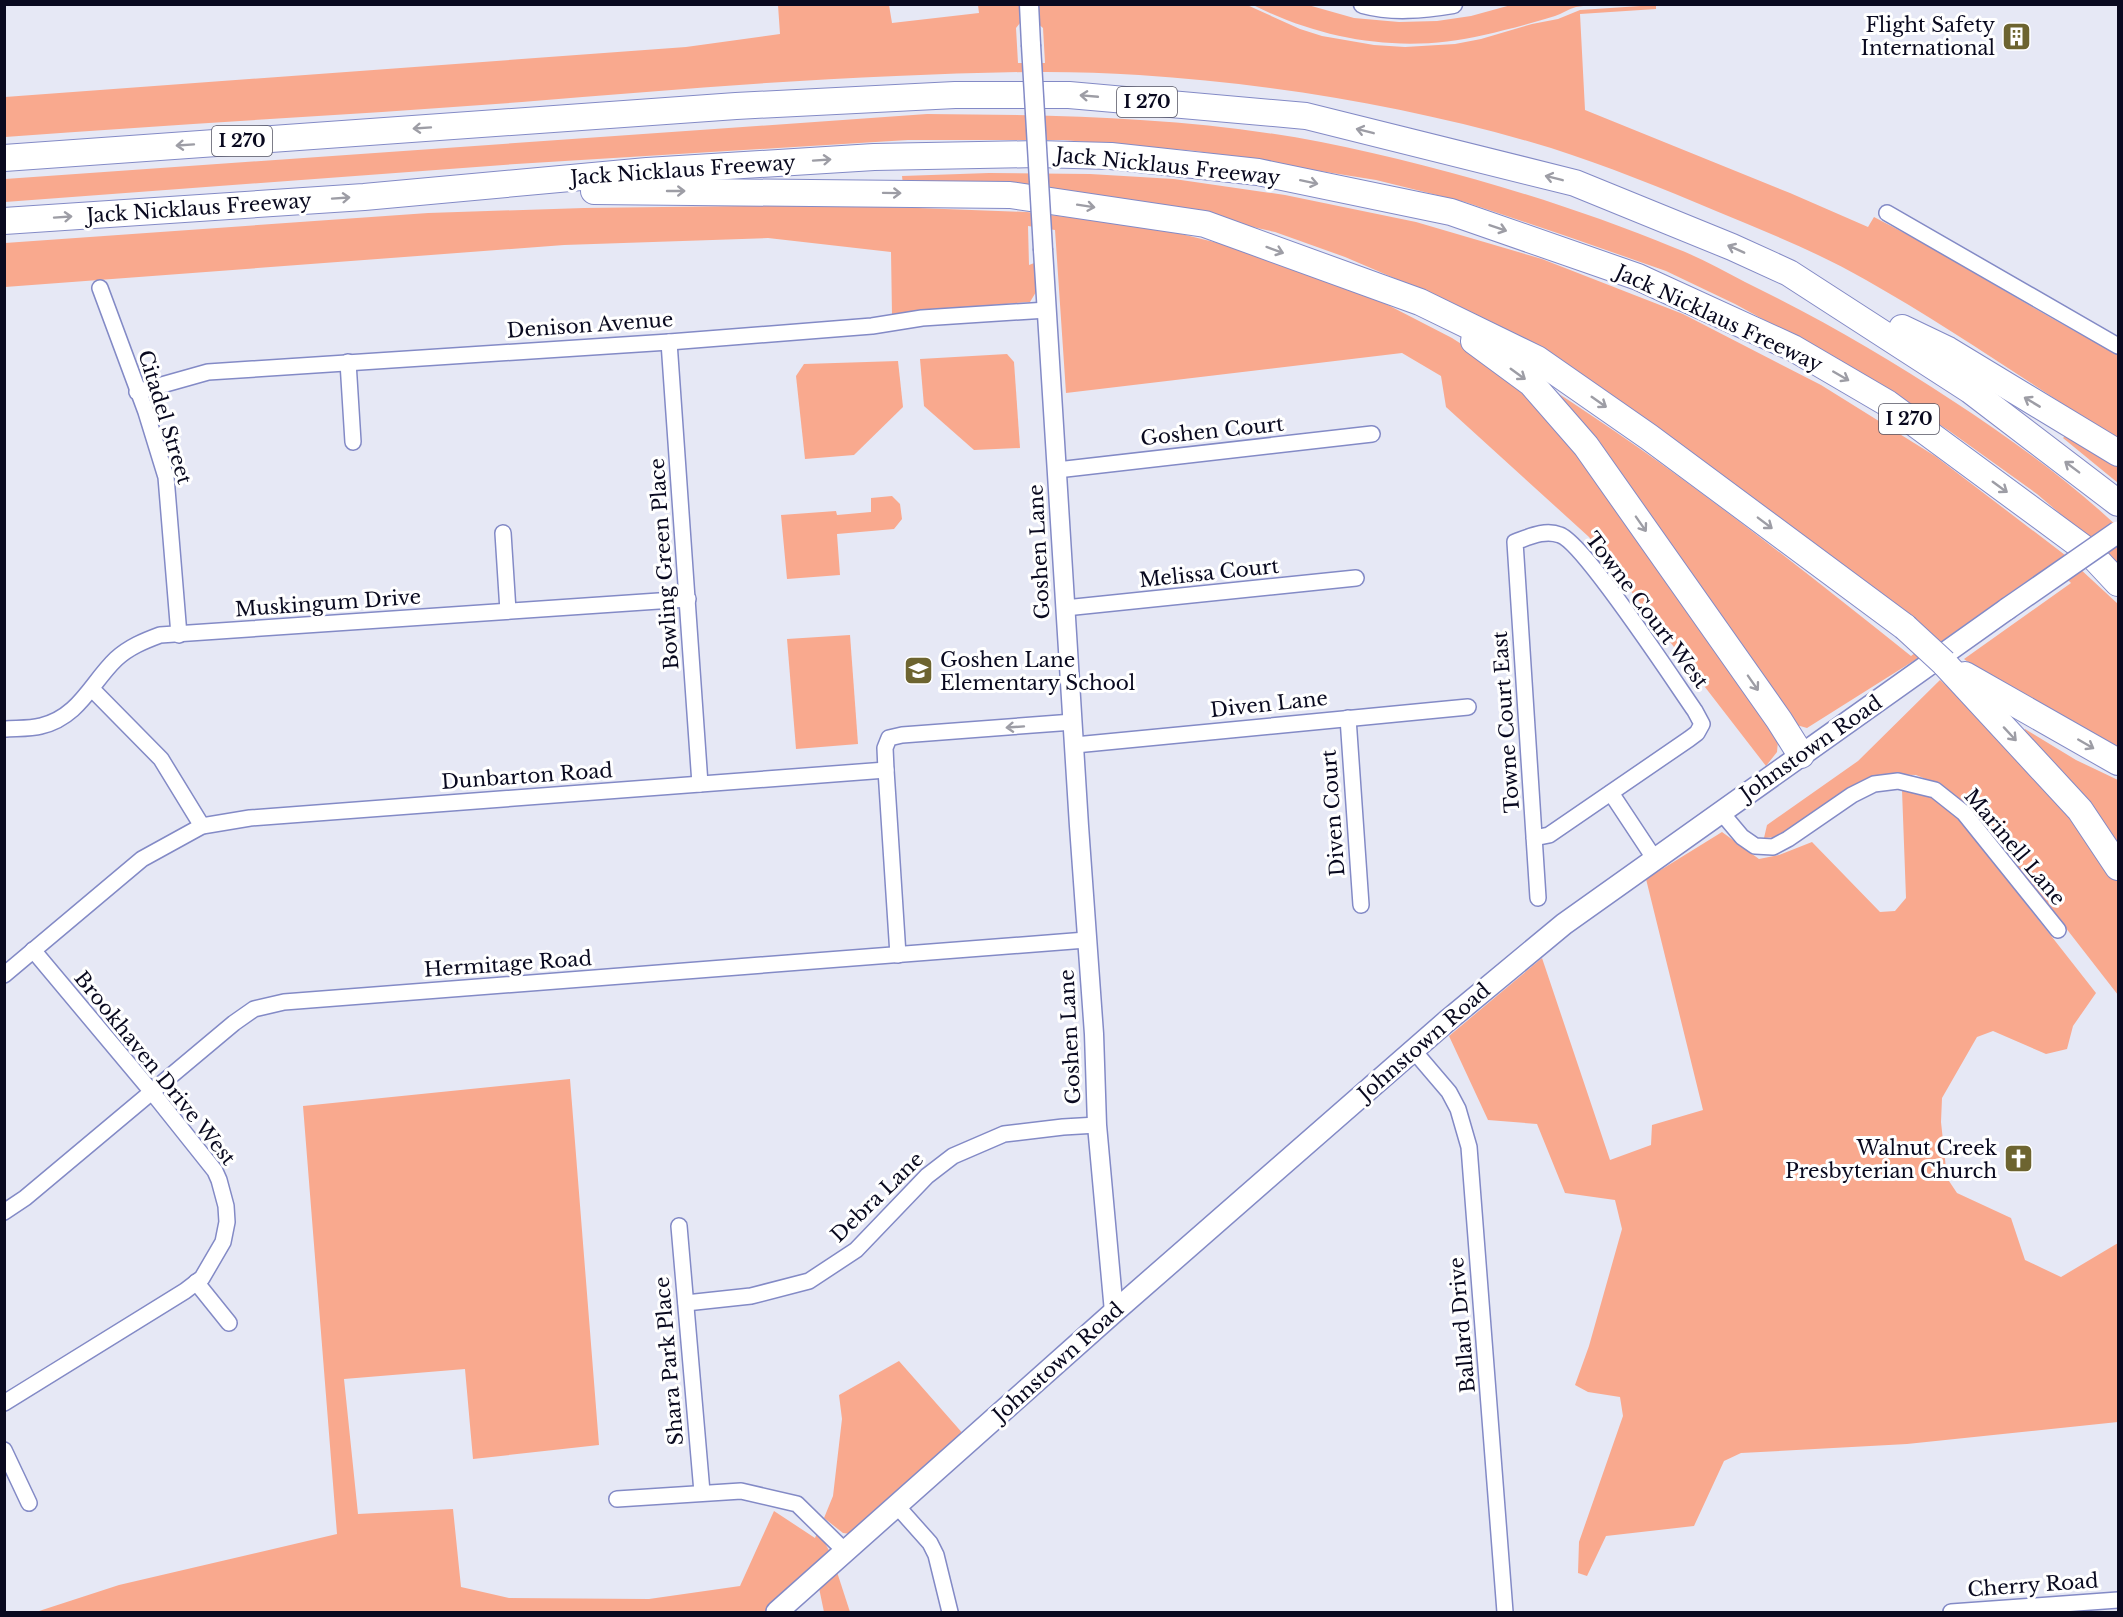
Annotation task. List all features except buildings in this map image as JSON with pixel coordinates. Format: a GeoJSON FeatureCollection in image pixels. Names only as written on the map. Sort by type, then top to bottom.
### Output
{"type":"FeatureCollection","features":[{"type":"Feature","properties":{"kind":"highway","name":"I 270"},"geometry":{"type":"LineString","coordinates":[[4,158],[736,106],[955,95],[1069,95],[1306,116],[1575,183],[1721,242],[1789,273],[1970,390],[2118,503]]}},
{"type":"Feature","properties":{"kind":"highway","name":"Jack Nicklaus Freeway"},"geometry":{"type":"LineString","coordinates":[[4,221],[364,197],[647,171],[874,157],[1037,154],[1111,156],[1258,172],[1451,212],[1638,277],[1792,348],[1887,403],[2089,552],[2118,583]]}},
{"type":"Feature","properties":{"kind":"highway"},"geometry":{"type":"LineString","coordinates":[[470,188],[1010,195],[1205,224],[1420,302],[1537,359],[1658,443],[1905,627],[1975,688],[2080,810],[2118,867]]}},
{"type":"Feature","properties":{"kind":"highway"},"geometry":{"type":"LineString","coordinates":[[1789,273],[1947,351],[2118,453]]}},
{"type":"Feature","properties":{"kind":"highway"},"geometry":{"type":"LineString","coordinates":[[1420,302],[1531,383],[1586,446],[1779,720],[1801,755]]}},
{"type":"Feature","properties":{"kind":"highway"},"geometry":{"type":"LineString","coordinates":[[1975,688],[2118,762]]}},
{"type":"Feature","properties":{"kind":"main road","name":"Johnstown Road"},"geometry":{"type":"LineString","coordinates":[[777,1612],[1114,1312],[1482,992],[1564,924],[2118,532]]}},
{"type":"Feature","properties":{"kind":"street","name":"Goshen Lane"},"geometry":{"type":"LineString","coordinates":[[1029,4],[1065,608],[1094,1034],[1097,1125],[1114,1312]]}},
{"type":"Feature","properties":{"kind":"street"},"geometry":{"type":"LineString","coordinates":[[1363,4],[1379,8],[1428,9],[1453,4]]}},
{"type":"Feature","properties":{"kind":"street"},"geometry":{"type":"LineString","coordinates":[[1887,213],[2118,346]]}},
{"type":"Feature","properties":{"kind":"street","name":"Citadel Street"},"geometry":{"type":"LineString","coordinates":[[100,288],[166,477],[179,635]]}},
{"type":"Feature","properties":{"kind":"street","name":"Denison Avenue"},"geometry":{"type":"LineString","coordinates":[[137,392],[208,372],[669,342],[872,326],[922,318],[1047,310]]}},
{"type":"Feature","properties":{"kind":"street","name":"Bowling Green Place"},"geometry":{"type":"LineString","coordinates":[[669,342],[700,784]]}},
{"type":"Feature","properties":{"kind":"street"},"geometry":{"type":"LineString","coordinates":[[348,362],[353,442]]}},
{"type":"Feature","properties":{"kind":"street","name":"Goshen Court"},"geometry":{"type":"LineString","coordinates":[[1057,470],[1372,434]]}},
{"type":"Feature","properties":{"kind":"street"},"geometry":{"type":"LineString","coordinates":[[502,533],[508,611]]}},
{"type":"Feature","properties":{"kind":"street","name":"Towne Court West"},"geometry":{"type":"LineString","coordinates":[[1515,542],[1540,533],[1562,535],[1568,540],[1592,565],[1695,711],[1701,724],[1697,733],[1611,793]]}},
{"type":"Feature","properties":{"kind":"street","name":"Towne Court East"},"geometry":{"type":"LineString","coordinates":[[1515,542],[1538,898]]}},
{"type":"Feature","properties":{"kind":"street","name":"Melissa Court"},"geometry":{"type":"LineString","coordinates":[[1065,608],[1356,578]]}},
{"type":"Feature","properties":{"kind":"street","name":"Muskingum Drive"},"geometry":{"type":"LineString","coordinates":[[4,729],[42,726],[69,713],[115,660],[136,644],[160,635],[688,599]]}},
{"type":"Feature","properties":{"kind":"street"},"geometry":{"type":"LineString","coordinates":[[92,689],[161,759],[202,826]]}},
{"type":"Feature","properties":{"kind":"street","name":"Diven Lane"},"geometry":{"type":"LineString","coordinates":[[1075,746],[1468,707]]}},
{"type":"Feature","properties":{"kind":"street","name":"Diven Court"},"geometry":{"type":"LineString","coordinates":[[1348,718],[1361,905]]}},
{"type":"Feature","properties":{"kind":"street"},"geometry":{"type":"LineString","coordinates":[[898,955],[885,748],[890,738],[902,735],[1073,722]]}},
{"type":"Feature","properties":{"kind":"street","name":"Dunbarton Road"},"geometry":{"type":"LineString","coordinates":[[4,975],[142,859],[202,826],[250,818],[886,770]]}},
{"type":"Feature","properties":{"kind":"street","name":"Marinell Lane"},"geometry":{"type":"LineString","coordinates":[[1721,812],[1742,837],[1755,846],[1773,847],[1852,795],[1874,784],[1898,782],[1935,790],[1964,813],[2058,930]]}},
{"type":"Feature","properties":{"kind":"street"},"geometry":{"type":"LineString","coordinates":[[1534,838],[1549,835],[1611,793],[1656,861]]}},
{"type":"Feature","properties":{"kind":"street","name":"Hermitage Road"},"geometry":{"type":"LineString","coordinates":[[4,1212],[25,1198],[234,1023],[254,1010],[284,1002],[1086,940]]}},
{"type":"Feature","properties":{"kind":"street","name":"Brookhaven Drive West"},"geometry":{"type":"LineString","coordinates":[[4,1404],[185,1291],[202,1278],[223,1242],[227,1222],[226,1206],[215,1171],[33,950]]}},
{"type":"Feature","properties":{"kind":"street","name":"Ballard Drive"},"geometry":{"type":"LineString","coordinates":[[1414,1051],[1449,1092],[1458,1109],[1469,1147],[1505,1612]]}},
{"type":"Feature","properties":{"kind":"street","name":"Debra Lane"},"geometry":{"type":"LineString","coordinates":[[686,1303],[751,1296],[809,1281],[856,1250],[927,1176],[952,1155],[1004,1134],[1097,1125]]}},
{"type":"Feature","properties":{"kind":"street","name":"Shara Park Place"},"geometry":{"type":"LineString","coordinates":[[679,1226],[702,1492]]}},
{"type":"Feature","properties":{"kind":"street"},"geometry":{"type":"LineString","coordinates":[[196,1282],[230,1323]]}},
{"type":"Feature","properties":{"kind":"street"},"geometry":{"type":"LineString","coordinates":[[4,1450],[29,1503]]}},
{"type":"Feature","properties":{"kind":"street"},"geometry":{"type":"LineString","coordinates":[[617,1499],[741,1491],[797,1504],[846,1552]]}},
{"type":"Feature","properties":{"kind":"street"},"geometry":{"type":"LineString","coordinates":[[897,1506],[930,1543],[936,1555],[950,1612]]}},
{"type":"Feature","properties":{"kind":"street","name":"Cherry Road"},"geometry":{"type":"LineString","coordinates":[[1951,1612],[2118,1600]]}},
{"type":"Feature","properties":{"kind":"shaded area"},"geometry":{"type":"Polygon","coordinates":[[[778,5],[889,5],[892,23],[979,13],[978,5],[1019,5],[1020,23],[1016,28],[1018,63],[1045,63],[1043,28],[1037,23],[1036,5],[1247,5],[1300,29],[1322,36],[1374,45],[1405,47],[1455,44],[1481,39],[1558,19],[1580,10],[1656,5],[1656,9],[1580,14],[1585,110],[1868,227],[1874,217],[2118,354],[2118,439],[1898,299],[1866,280],[1792,243],[1634,178],[1551,148],[1450,121],[1295,92],[1191,79],[1109,73],[957,74],[756,84],[457,107],[5,137],[5,97],[686,47],[780,34],[778,5]]]}},
{"type":"Feature","properties":{"kind":"shaded area"},"geometry":{"type":"Polygon","coordinates":[[[1253,5],[1308,5],[1354,18],[1399,22],[1437,21],[1471,16],[1511,5],[1590,5],[1576,7],[1555,16],[1492,33],[1454,41],[1425,43],[1366,41],[1308,28],[1253,5]]]}},
{"type":"Feature","properties":{"kind":"shaded area"},"geometry":{"type":"Polygon","coordinates":[[[927,114],[1026,115],[1174,122],[1321,142],[1456,174],[1633,231],[1702,260],[1799,309],[1877,353],[1975,415],[2059,476],[2118,527],[2118,563],[2037,494],[1948,430],[1845,364],[1735,304],[1666,271],[1566,236],[1465,202],[1376,180],[1196,151],[1063,140],[908,140],[516,164],[5,202],[5,179],[927,114]]]}},
{"type":"Feature","properties":{"kind":"shaded area"},"geometry":{"type":"Polygon","coordinates":[[[989,173],[1090,174],[1174,179],[1285,195],[1416,222],[1542,259],[1683,314],[1821,385],[1935,456],[2065,555],[2118,604],[2118,753],[2008,693],[1964,659],[2071,583],[2053,565],[1915,660],[1807,728],[1793,724],[1548,387],[1688,483],[1911,656],[1934,639],[1443,299],[1345,257],[1275,232],[1180,211],[903,185],[902,176],[989,173]]]}},
{"type":"Feature","properties":{"kind":"shaded area"},"geometry":{"type":"Polygon","coordinates":[[[838,205],[1027,212],[1161,229],[1263,254],[1355,288],[1452,338],[1497,367],[1540,408],[1582,454],[1778,741],[1777,752],[1766,766],[1589,537],[1446,407],[1441,376],[1402,353],[1066,393],[1055,230],[1028,226],[1029,265],[1037,262],[1036,292],[1030,302],[892,315],[891,252],[768,238],[564,245],[5,287],[5,243],[428,213],[584,208],[838,205]]]}},
{"type":"Feature","properties":{"kind":"shaded area"},"geometry":{"type":"Polygon","coordinates":[[[1007,354],[1014,362],[1020,448],[974,450],[924,406],[920,359],[1007,354]]]}},
{"type":"Feature","properties":{"kind":"shaded area"},"geometry":{"type":"Polygon","coordinates":[[[898,361],[903,407],[854,455],[805,459],[796,376],[804,364],[898,361]]]}},
{"type":"Feature","properties":{"kind":"shaded area"},"geometry":{"type":"Polygon","coordinates":[[[2068,433],[2118,464],[2118,483],[2063,438],[2068,433]]]}},
{"type":"Feature","properties":{"kind":"shaded area"},"geometry":{"type":"Polygon","coordinates":[[[892,496],[900,504],[902,519],[894,529],[837,534],[840,575],[787,579],[781,515],[836,511],[837,515],[871,512],[871,498],[892,496]]]}},
{"type":"Feature","properties":{"kind":"shaded area"},"geometry":{"type":"Polygon","coordinates":[[[850,635],[858,744],[796,749],[787,639],[850,635]]]}},
{"type":"Feature","properties":{"kind":"shaded area"},"geometry":{"type":"Polygon","coordinates":[[[1940,680],[1994,728],[2057,796],[2118,882],[2118,995],[1977,814],[1943,786],[1916,775],[1882,774],[1864,780],[1777,837],[1764,838],[1767,825],[1858,761],[1940,680]]]}},
{"type":"Feature","properties":{"kind":"shaded area"},"geometry":{"type":"Polygon","coordinates":[[[2025,729],[2076,760],[2118,780],[2118,854],[2022,733],[2025,729]]]}},
{"type":"Feature","properties":{"kind":"shaded area"},"geometry":{"type":"Polygon","coordinates":[[[1902,790],[1930,797],[1954,812],[2096,993],[2073,1026],[2067,1049],[2046,1054],[1993,1031],[1977,1037],[1942,1098],[1941,1122],[1947,1178],[1957,1193],[2011,1218],[2025,1260],[2061,1277],[2118,1243],[2118,1422],[1907,1444],[1741,1453],[1724,1461],[1694,1526],[1606,1536],[1587,1576],[1578,1573],[1579,1542],[1623,1416],[1620,1397],[1588,1392],[1575,1385],[1589,1346],[1622,1229],[1615,1200],[1565,1193],[1537,1124],[1488,1120],[1449,1036],[1542,958],[1610,1160],[1651,1145],[1652,1125],[1703,1110],[1646,879],[1722,832],[1759,859],[1779,855],[1812,842],[1880,912],[1895,911],[1906,898],[1902,790]]]}},
{"type":"Feature","properties":{"kind":"shaded area"},"geometry":{"type":"Polygon","coordinates":[[[570,1079],[599,1445],[473,1459],[465,1369],[344,1379],[358,1514],[453,1509],[461,1587],[509,1598],[649,1599],[740,1586],[774,1511],[815,1538],[818,1531],[830,1552],[767,1612],[36,1612],[119,1585],[337,1534],[303,1106],[570,1079]]]}},
{"type":"Feature","properties":{"kind":"shaded area"},"geometry":{"type":"Polygon","coordinates":[[[899,1361],[965,1436],[851,1534],[843,1533],[824,1518],[833,1496],[842,1419],[839,1395],[899,1361]]]}},
{"type":"Feature","properties":{"kind":"shaded area"},"geometry":{"type":"Polygon","coordinates":[[[837,1572],[850,1612],[824,1612],[819,1588],[837,1572]]]}},
{"type":"Feature","properties":{"kind":"place","name":"Flight Safety International"},"geometry":{"type":"Point","coordinates":[2016,36]}},
{"type":"Feature","properties":{"kind":"place","name":"Goshen Lane Elementary School"},"geometry":{"type":"Point","coordinates":[919,671]}},
{"type":"Feature","properties":{"kind":"place","name":"Walnut Creek Presbyterian Church"},"geometry":{"type":"Point","coordinates":[2018,1159]}}]}
